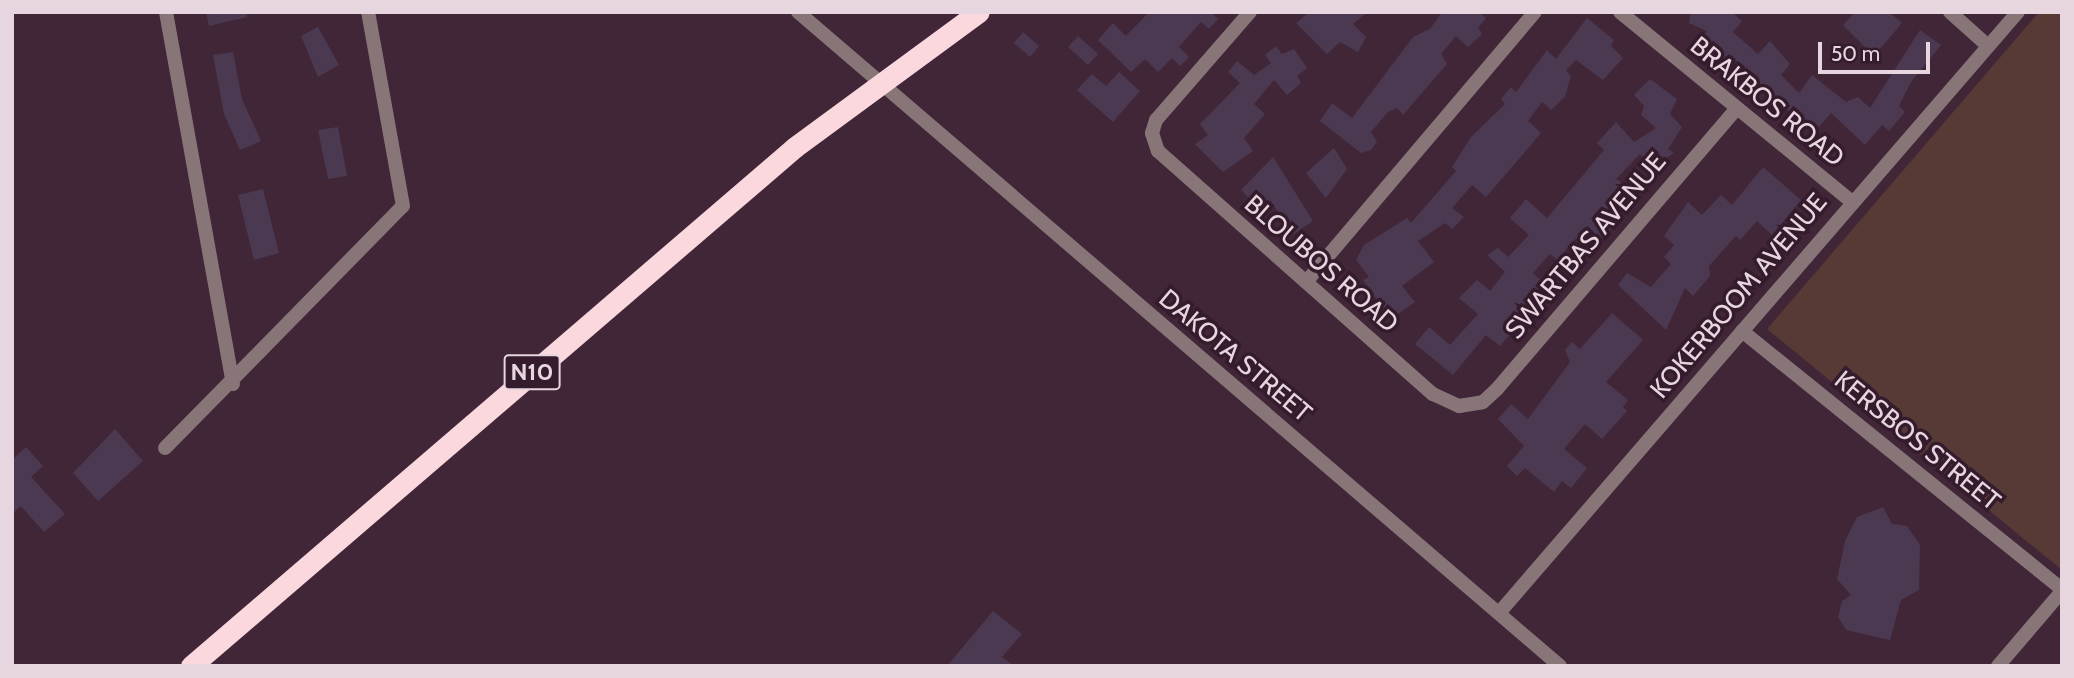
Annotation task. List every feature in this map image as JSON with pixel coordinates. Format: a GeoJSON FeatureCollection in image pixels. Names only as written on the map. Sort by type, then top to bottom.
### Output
{"type":"FeatureCollection","features":[{"type":"Feature","properties":{"kind":"highway","name":"N10"},"geometry":{"type":"LineString","coordinates":[[191,666],[709,219],[878,83],[979,12]]}},
{"type":"Feature","properties":{"kind":"street"},"geometry":{"type":"LineString","coordinates":[[166,12],[233,384]]}},
{"type":"Feature","properties":{"kind":"street"},"geometry":{"type":"LineString","coordinates":[[165,448],[233,384],[403,206],[368,12]]}},
{"type":"Feature","properties":{"kind":"street","name":"DAKOTA STREET"},"geometry":{"type":"LineString","coordinates":[[798,12],[1560,666]]}},
{"type":"Feature","properties":{"kind":"street","name":"BLOUBOS ROAD"},"geometry":{"type":"LineString","coordinates":[[1250,12],[1156,120],[1154,141],[1172,168],[1433,394],[1469,407]]}},
{"type":"Feature","properties":{"kind":"street"},"geometry":{"type":"LineString","coordinates":[[1306,282],[1535,12]]}},
{"type":"Feature","properties":{"kind":"street","name":"BRAKBOS ROAD"},"geometry":{"type":"LineString","coordinates":[[1620,12],[1735,110],[1852,201]]}},
{"type":"Feature","properties":{"kind":"street"},"geometry":{"type":"LineString","coordinates":[[1950,12],[1988,46]]}},
{"type":"Feature","properties":{"kind":"street","name":"KOKERBOOM AVENUE"},"geometry":{"type":"LineString","coordinates":[[1499,613],[1852,201],[2018,12]]}},
{"type":"Feature","properties":{"kind":"street","name":"SWARTBAS AVENUE"},"geometry":{"type":"LineString","coordinates":[[1469,407],[1497,389],[1735,110]]}},
{"type":"Feature","properties":{"kind":"street","name":"KERSBOS STREET"},"geometry":{"type":"LineString","coordinates":[[1742,331],[2062,590]]}},
{"type":"Feature","properties":{"kind":"street"},"geometry":{"type":"LineString","coordinates":[[1998,666],[2062,590]]}},
{"type":"Feature","properties":{"kind":"shaded area"},"geometry":{"type":"Polygon","coordinates":[[[2039,12],[2062,12],[2062,570],[1767,329],[2039,12]]]}},
{"type":"Feature","properties":{"kind":"building"},"geometry":{"type":"Polygon","coordinates":[[[206,12],[246,12],[247,17],[209,26],[206,12]]]}},
{"type":"Feature","properties":{"kind":"building"},"geometry":{"type":"Polygon","coordinates":[[[1149,12],[1211,12],[1218,19],[1209,29],[1201,22],[1179,47],[1189,57],[1180,66],[1172,58],[1158,72],[1145,59],[1131,72],[1098,40],[1113,23],[1126,36],[1149,12]]]}},
{"type":"Feature","properties":{"kind":"building"},"geometry":{"type":"Polygon","coordinates":[[[1309,12],[1367,12],[1353,24],[1366,37],[1358,52],[1340,42],[1327,54],[1296,23],[1309,12]]]}},
{"type":"Feature","properties":{"kind":"building"},"geometry":{"type":"Polygon","coordinates":[[[1442,12],[1479,12],[1486,18],[1478,28],[1482,34],[1468,47],[1456,36],[1441,54],[1447,64],[1403,115],[1397,108],[1388,112],[1371,132],[1377,142],[1371,150],[1361,153],[1320,121],[1332,103],[1352,118],[1413,37],[1430,29],[1442,12]]]}},
{"type":"Feature","properties":{"kind":"building"},"geometry":{"type":"Polygon","coordinates":[[[1691,12],[1732,12],[1742,21],[1733,32],[1758,54],[1770,41],[1790,64],[1781,75],[1799,93],[1812,75],[1846,102],[1858,97],[1870,108],[1920,30],[1941,45],[1911,82],[1899,106],[1905,112],[1889,131],[1882,125],[1865,145],[1831,113],[1813,134],[1735,60],[1724,74],[1709,60],[1718,51],[1703,37],[1707,31],[1689,23],[1691,12]]]}},
{"type":"Feature","properties":{"kind":"building"},"geometry":{"type":"Polygon","coordinates":[[[1855,12],[1889,12],[1902,23],[1874,56],[1843,25],[1855,12]]]}},
{"type":"Feature","properties":{"kind":"building"},"geometry":{"type":"Polygon","coordinates":[[[1587,18],[1614,40],[1611,46],[1623,58],[1603,80],[1576,60],[1566,70],[1571,76],[1565,97],[1551,110],[1542,102],[1528,121],[1541,133],[1513,166],[1486,197],[1472,185],[1452,208],[1464,217],[1452,229],[1445,223],[1418,241],[1434,262],[1402,286],[1415,302],[1391,319],[1363,280],[1369,277],[1356,260],[1364,245],[1407,218],[1411,223],[1456,171],[1452,167],[1471,137],[1505,104],[1501,99],[1511,87],[1516,92],[1547,50],[1556,59],[1587,18]]]}},
{"type":"Feature","properties":{"kind":"building"},"geometry":{"type":"Polygon","coordinates":[[[318,27],[339,65],[318,77],[301,36],[318,27]]]}},
{"type":"Feature","properties":{"kind":"building"},"geometry":{"type":"Polygon","coordinates":[[[1023,32],[1039,46],[1030,57],[1014,43],[1023,32]]]}},
{"type":"Feature","properties":{"kind":"building"},"geometry":{"type":"Polygon","coordinates":[[[1078,36],[1098,54],[1088,65],[1068,47],[1078,36]]]}},
{"type":"Feature","properties":{"kind":"building"},"geometry":{"type":"Polygon","coordinates":[[[1276,46],[1282,54],[1294,49],[1307,68],[1297,76],[1301,83],[1287,95],[1274,80],[1254,104],[1265,114],[1244,138],[1253,151],[1223,172],[1195,144],[1208,135],[1200,124],[1240,83],[1228,72],[1237,61],[1254,75],[1271,63],[1265,55],[1276,46]]]}},
{"type":"Feature","properties":{"kind":"building"},"geometry":{"type":"Polygon","coordinates":[[[233,52],[242,99],[261,141],[240,150],[224,114],[213,55],[233,52]]]}},
{"type":"Feature","properties":{"kind":"building"},"geometry":{"type":"Polygon","coordinates":[[[1119,72],[1140,91],[1113,122],[1077,90],[1092,74],[1106,86],[1119,72]]]}},
{"type":"Feature","properties":{"kind":"building"},"geometry":{"type":"Polygon","coordinates":[[[1650,79],[1677,99],[1670,114],[1682,127],[1668,149],[1674,153],[1653,167],[1640,154],[1616,179],[1627,186],[1608,207],[1620,217],[1592,252],[1576,238],[1557,260],[1550,254],[1533,273],[1544,283],[1505,328],[1511,333],[1500,346],[1486,335],[1453,375],[1415,344],[1429,327],[1450,345],[1478,314],[1459,298],[1477,280],[1490,291],[1505,272],[1487,255],[1498,248],[1508,257],[1529,235],[1510,218],[1526,199],[1547,218],[1604,150],[1597,143],[1616,122],[1634,142],[1656,128],[1641,115],[1644,106],[1634,95],[1650,79]]]}},
{"type":"Feature","properties":{"kind":"building"},"geometry":{"type":"Polygon","coordinates":[[[338,127],[347,176],[328,179],[318,130],[338,127]]]}},
{"type":"Feature","properties":{"kind":"building"},"geometry":{"type":"Polygon","coordinates":[[[1334,148],[1347,169],[1326,198],[1306,173],[1334,148]]]}},
{"type":"Feature","properties":{"kind":"building"},"geometry":{"type":"Polygon","coordinates":[[[1273,157],[1313,221],[1292,235],[1271,201],[1258,208],[1241,190],[1273,157]]]}},
{"type":"Feature","properties":{"kind":"building"},"geometry":{"type":"Polygon","coordinates":[[[1763,167],[1801,200],[1772,235],[1757,221],[1740,240],[1736,236],[1709,266],[1710,276],[1693,296],[1685,288],[1666,330],[1618,285],[1627,273],[1651,287],[1671,264],[1664,257],[1674,245],[1664,236],[1688,202],[1702,215],[1721,195],[1732,205],[1763,167]]]}},
{"type":"Feature","properties":{"kind":"building"},"geometry":{"type":"Polygon","coordinates":[[[263,189],[279,253],[254,260],[238,195],[263,189]]]}},
{"type":"Feature","properties":{"kind":"building"},"geometry":{"type":"Polygon","coordinates":[[[1612,313],[1643,340],[1606,382],[1628,400],[1623,407],[1627,411],[1602,439],[1585,424],[1564,449],[1587,468],[1571,488],[1562,481],[1554,492],[1525,468],[1517,476],[1507,466],[1524,446],[1498,419],[1511,404],[1528,419],[1570,362],[1565,350],[1572,342],[1580,349],[1612,313]]]}},
{"type":"Feature","properties":{"kind":"building"},"geometry":{"type":"Polygon","coordinates":[[[115,429],[143,461],[98,501],[73,473],[115,429]]]}},
{"type":"Feature","properties":{"kind":"building"},"geometry":{"type":"Polygon","coordinates":[[[26,447],[43,466],[31,477],[65,514],[44,532],[21,506],[12,514],[12,460],[26,447]]]}},
{"type":"Feature","properties":{"kind":"building"},"geometry":{"type":"Polygon","coordinates":[[[1883,507],[1892,524],[1907,526],[1920,545],[1919,590],[1901,600],[1890,640],[1846,630],[1838,617],[1842,601],[1851,595],[1837,579],[1845,541],[1857,517],[1883,507]]]}},
{"type":"Feature","properties":{"kind":"building"},"geometry":{"type":"Polygon","coordinates":[[[993,611],[1022,634],[1002,657],[1014,666],[947,666],[993,611]]]}}]}
